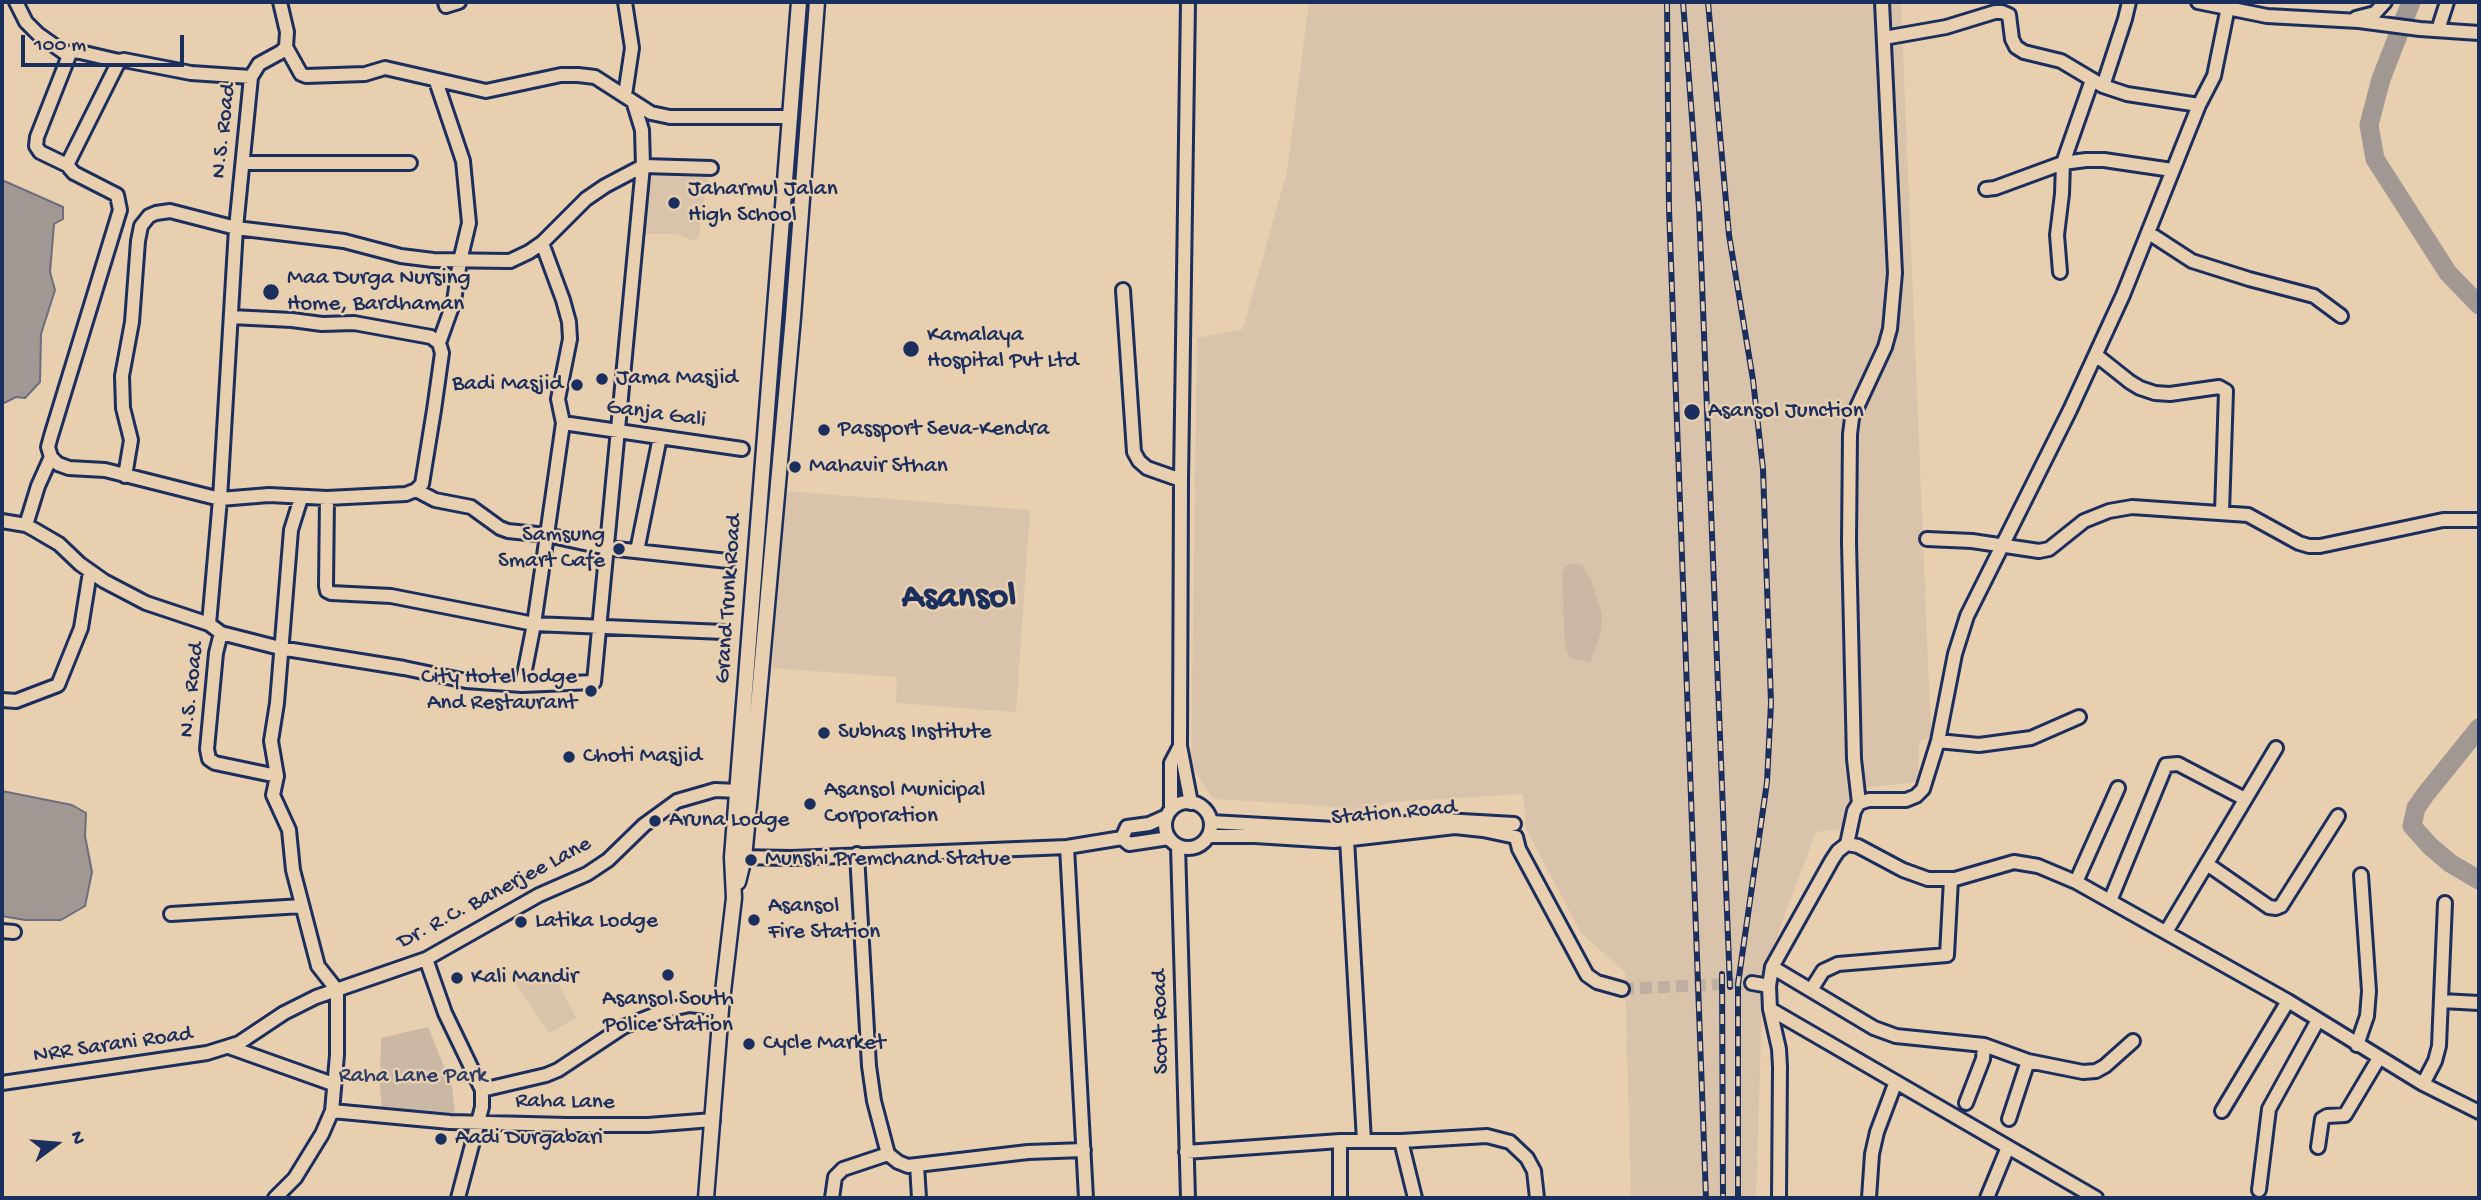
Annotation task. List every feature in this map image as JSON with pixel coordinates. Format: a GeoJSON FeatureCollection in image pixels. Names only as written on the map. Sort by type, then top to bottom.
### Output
{"type":"FeatureCollection","features":[{"type":"Feature","properties":{"kind":"main road","name":"Grand Trunk Road"},"geometry":{"type":"LineString","coordinates":[[706,1198],[721,1009],[738,858],[738,792],[799,2]]}},
{"type":"Feature","properties":{"kind":"main road"},"geometry":{"type":"LineString","coordinates":[[738,858],[793,317],[817,2]]}},
{"type":"Feature","properties":{"kind":"street"},"geometry":{"type":"LineString","coordinates":[[16,2],[26,22],[69,56]]}},
{"type":"Feature","properties":{"kind":"street"},"geometry":{"type":"LineString","coordinates":[[280,2],[287,32],[286,47],[301,74],[306,76],[365,74],[386,68],[486,91],[561,75],[578,75],[595,77],[651,113],[670,117],[791,117]]}},
{"type":"Feature","properties":{"kind":"street"},"geometry":{"type":"LineString","coordinates":[[445,2],[446,6],[458,2]]}},
{"type":"Feature","properties":{"kind":"street"},"geometry":{"type":"LineString","coordinates":[[221,633],[280,648],[466,681],[522,685],[594,682],[643,166],[642,130],[630,100],[632,48],[625,2]]}},
{"type":"Feature","properties":{"kind":"street"},"geometry":{"type":"LineString","coordinates":[[1188,2],[1180,746],[1191,803]]}},
{"type":"Feature","properties":{"kind":"street"},"geometry":{"type":"LineString","coordinates":[[1779,1198],[1780,1067],[1770,1009],[1772,967],[1832,860],[1847,844],[1854,811],[1859,803],[1854,759],[1849,542],[1850,434],[1853,418],[1885,347],[1893,313],[1895,273],[1882,2]]}},
{"type":"Feature","properties":{"kind":"street"},"geometry":{"type":"LineString","coordinates":[[2060,272],[2057,235],[2063,163],[2125,19],[2129,2]]}},
{"type":"Feature","properties":{"kind":"street"},"geometry":{"type":"LineString","coordinates":[[2197,2],[2228,6],[2267,16],[2479,33]]}},
{"type":"Feature","properties":{"kind":"street"},"geometry":{"type":"LineString","coordinates":[[2353,21],[2375,13],[2385,2]]}},
{"type":"Feature","properties":{"kind":"street"},"geometry":{"type":"LineString","coordinates":[[2438,30],[2447,2]]}},
{"type":"Feature","properties":{"kind":"street"},"geometry":{"type":"LineString","coordinates":[[1859,803],[1869,800],[1906,800],[1923,789],[1938,741],[1955,654],[1966,615],[2096,355],[2149,233],[2172,170],[2214,76],[2228,6]]}},
{"type":"Feature","properties":{"kind":"street"},"geometry":{"type":"LineString","coordinates":[[1884,38],[1946,27],[2002,12],[2009,15],[2012,39],[2016,47],[2024,52],[2061,61],[2097,83],[2140,97],[2199,105]]}},
{"type":"Feature","properties":{"kind":"street","name":"N.S. Road"},"geometry":{"type":"LineString","coordinates":[[277,776],[215,763],[209,759],[208,730],[216,653],[221,633],[209,624],[220,499],[236,228],[251,77],[259,64],[286,47]]}},
{"type":"Feature","properties":{"kind":"street"},"geometry":{"type":"LineString","coordinates":[[251,77],[191,73],[74,51],[69,56],[37,137],[36,146],[40,152],[67,165],[74,173],[117,195],[120,210],[48,447],[51,457],[58,464],[69,468],[105,470],[220,499],[269,495],[327,498],[407,494],[416,491],[422,484],[430,435],[442,353],[439,343],[454,301],[469,223],[463,161],[436,81]]}},
{"type":"Feature","properties":{"kind":"street"},"geometry":{"type":"LineString","coordinates":[[67,165],[119,61]]}},
{"type":"Feature","properties":{"kind":"street"},"geometry":{"type":"LineString","coordinates":[[1986,189],[2063,163],[2104,159],[2172,170]]}},
{"type":"Feature","properties":{"kind":"street"},"geometry":{"type":"LineString","coordinates":[[243,163],[410,163]]}},
{"type":"Feature","properties":{"kind":"street"},"geometry":{"type":"LineString","coordinates":[[125,476],[131,440],[122,408],[121,391],[132,322],[141,226],[149,216],[170,211],[236,228],[344,240],[401,256],[460,261],[510,261],[542,243],[586,198],[643,166],[711,169]]}},
{"type":"Feature","properties":{"kind":"street"},"geometry":{"type":"LineString","coordinates":[[2149,233],[2192,261],[2314,296],[2342,316]]}},
{"type":"Feature","properties":{"kind":"street"},"geometry":{"type":"LineString","coordinates":[[522,685],[534,624],[563,423],[558,399],[569,353],[569,322],[542,243]]}},
{"type":"Feature","properties":{"kind":"street"},"geometry":{"type":"LineString","coordinates":[[1123,290],[1135,453],[1147,468],[1181,480]]}},
{"type":"Feature","properties":{"kind":"street"},"geometry":{"type":"LineString","coordinates":[[232,317],[321,324],[354,323],[431,337],[439,343]]}},
{"type":"Feature","properties":{"kind":"street"},"geometry":{"type":"LineString","coordinates":[[2096,355],[2130,382],[2155,393],[2170,394],[2219,387],[2226,391],[2222,512]]}},
{"type":"Feature","properties":{"kind":"street","name":"Ganja Gali"},"geometry":{"type":"LineString","coordinates":[[563,423],[742,449]]}},
{"type":"Feature","properties":{"kind":"street"},"geometry":{"type":"LineString","coordinates":[[637,551],[660,437]]}},
{"type":"Feature","properties":{"kind":"street"},"geometry":{"type":"LineString","coordinates":[[26,525],[38,486],[51,457]]}},
{"type":"Feature","properties":{"kind":"street"},"geometry":{"type":"LineString","coordinates":[[416,491],[435,500],[471,507],[508,531],[607,548],[728,561]]}},
{"type":"Feature","properties":{"kind":"street"},"geometry":{"type":"LineString","coordinates":[[275,1198],[295,1178],[322,1134],[332,1111],[337,1055],[337,990],[318,966],[293,870],[289,830],[273,795],[277,776],[271,741],[277,704],[291,530],[301,498]]}},
{"type":"Feature","properties":{"kind":"street"},"geometry":{"type":"LineString","coordinates":[[327,498],[327,591],[331,593],[391,596],[534,624],[724,632]]}},
{"type":"Feature","properties":{"kind":"street"},"geometry":{"type":"LineString","coordinates":[[1927,539],[2049,550],[2075,526],[2120,508],[2248,515],[2309,546],[2443,520],[2479,520]]}},
{"type":"Feature","properties":{"kind":"street"},"geometry":{"type":"LineString","coordinates":[[2,521],[26,525],[59,544],[90,572],[146,603],[209,624]]}},
{"type":"Feature","properties":{"kind":"street"},"geometry":{"type":"LineString","coordinates":[[2,701],[16,701],[58,685],[81,628],[90,572]]}},
{"type":"Feature","properties":{"kind":"street"},"geometry":{"type":"LineString","coordinates":[[1938,741],[1979,745],[2031,738],[2079,717]]}},
{"type":"Feature","properties":{"kind":"street"},"geometry":{"type":"LineString","coordinates":[[1174,842],[1166,832],[1171,763],[1180,746]]}},
{"type":"Feature","properties":{"kind":"street"},"geometry":{"type":"LineString","coordinates":[[2166,932],[2276,748]]}},
{"type":"Feature","properties":{"kind":"street"},"geometry":{"type":"LineString","coordinates":[[2110,901],[2166,765],[2178,764],[2245,799]]}},
{"type":"Feature","properties":{"kind":"street"},"geometry":{"type":"LineString","coordinates":[[2076,882],[2118,788]]}},
{"type":"Feature","properties":{"kind":"street","name":"Dr. R.C. Banerjee Lane"},"geometry":{"type":"LineString","coordinates":[[337,990],[426,959],[529,900],[587,874],[608,860],[644,825],[677,801],[715,790],[738,792]]}},
{"type":"Feature","properties":{"kind":"street"},"geometry":{"type":"LineString","coordinates":[[738,858],[1067,847],[1122,838],[1129,844],[1174,842],[1189,848],[1197,846],[1208,836],[1210,822],[1204,809],[1191,803],[1177,805],[1169,813],[1149,824],[1128,827],[1122,838]]}},
{"type":"Feature","properties":{"kind":"street"},"geometry":{"type":"LineString","coordinates":[[2207,864],[2269,907],[2276,908],[2281,906],[2338,816]]}},
{"type":"Feature","properties":{"kind":"street","name":"Station Road"},"geometry":{"type":"LineString","coordinates":[[1210,822],[1334,829],[1444,820],[1515,830]]}},
{"type":"Feature","properties":{"kind":"street","name":"Station Road"},"geometry":{"type":"LineString","coordinates":[[1208,836],[1255,836],[1317,841],[1455,828],[1515,830]]}},
{"type":"Feature","properties":{"kind":"street"},"geometry":{"type":"LineString","coordinates":[[1515,830],[1519,849],[1587,975],[1597,982],[1622,989]]}},
{"type":"Feature","properties":{"kind":"street"},"geometry":{"type":"LineString","coordinates":[[1347,839],[1364,1141]]}},
{"type":"Feature","properties":{"kind":"street","name":"Scott Road"},"geometry":{"type":"LineString","coordinates":[[1174,842],[1188,1198]]}},
{"type":"Feature","properties":{"kind":"street"},"geometry":{"type":"LineString","coordinates":[[1847,844],[1858,846],[1903,870],[1928,879],[1951,879],[2014,862],[2038,866],[2076,882],[2288,1001],[2423,1084],[2479,1112]]}},
{"type":"Feature","properties":{"kind":"street"},"geometry":{"type":"LineString","coordinates":[[1067,847],[1086,1198]]}},
{"type":"Feature","properties":{"kind":"street"},"geometry":{"type":"LineString","coordinates":[[857,854],[869,1066],[874,1101],[888,1154],[908,1166],[1028,1152],[1084,1150]]}},
{"type":"Feature","properties":{"kind":"street"},"geometry":{"type":"LineString","coordinates":[[2357,1045],[2367,1016],[2370,991],[2361,875]]}},
{"type":"Feature","properties":{"kind":"street"},"geometry":{"type":"LineString","coordinates":[[1811,990],[1823,971],[1838,964],[1947,955],[1951,879]]}},
{"type":"Feature","properties":{"kind":"street"},"geometry":{"type":"LineString","coordinates":[[2423,1084],[2437,1054],[2442,1001],[2445,903]]}},
{"type":"Feature","properties":{"kind":"street"},"geometry":{"type":"LineString","coordinates":[[171,914],[302,906]]}},
{"type":"Feature","properties":{"kind":"street"},"geometry":{"type":"LineString","coordinates":[[426,959],[445,1013],[482,1090],[479,1122],[458,1198]]}},
{"type":"Feature","properties":{"kind":"street"},"geometry":{"type":"LineString","coordinates":[[1772,967],[1885,1033],[1984,1045],[2028,1061],[2083,1072],[2096,1071],[2105,1066],[2133,1041]]}},
{"type":"Feature","properties":{"kind":"street"},"geometry":{"type":"LineString","coordinates":[[1752,984],[1769,986]]}},
{"type":"Feature","properties":{"kind":"street","name":"NRR Sarani Road"},"geometry":{"type":"LineString","coordinates":[[2,1083],[207,1053],[229,1047],[284,1013],[337,990]]}},
{"type":"Feature","properties":{"kind":"street"},"geometry":{"type":"LineString","coordinates":[[2222,1111],[2288,1001]]}},
{"type":"Feature","properties":{"kind":"street"},"geometry":{"type":"LineString","coordinates":[[2442,1001],[2479,1003]]}},
{"type":"Feature","properties":{"kind":"street"},"geometry":{"type":"LineString","coordinates":[[482,1090],[558,1070],[623,1027],[666,1010],[690,1005],[721,1009]]}},
{"type":"Feature","properties":{"kind":"street"},"geometry":{"type":"LineString","coordinates":[[1770,1009],[1895,1084],[2096,1198]]}},
{"type":"Feature","properties":{"kind":"street"},"geometry":{"type":"LineString","coordinates":[[2259,1190],[2269,1109],[2318,1020]]}},
{"type":"Feature","properties":{"kind":"street"},"geometry":{"type":"LineString","coordinates":[[1966,1103],[1983,1059],[1984,1045]]}},
{"type":"Feature","properties":{"kind":"street"},"geometry":{"type":"LineString","coordinates":[[229,1047],[333,1084]]}},
{"type":"Feature","properties":{"kind":"street"},"geometry":{"type":"LineString","coordinates":[[2318,1147],[2322,1119],[2327,1116],[2346,1115],[2379,1058]]}},
{"type":"Feature","properties":{"kind":"street"},"geometry":{"type":"LineString","coordinates":[[2009,1119],[2028,1061]]}},
{"type":"Feature","properties":{"kind":"street"},"geometry":{"type":"LineString","coordinates":[[1869,1198],[1872,1154],[1877,1132],[1895,1084]]}},
{"type":"Feature","properties":{"kind":"street","name":"Raha Lane"},"geometry":{"type":"LineString","coordinates":[[332,1111],[404,1119],[587,1126],[713,1120]]}},
{"type":"Feature","properties":{"kind":"street"},"geometry":{"type":"LineString","coordinates":[[1186,1152],[1340,1141],[1487,1136],[1510,1142],[1527,1158],[1534,1171],[1537,1198]]}},
{"type":"Feature","properties":{"kind":"street"},"geometry":{"type":"LineString","coordinates":[[1340,1141],[1340,1198]]}},
{"type":"Feature","properties":{"kind":"street"},"geometry":{"type":"LineString","coordinates":[[1401,1141],[1415,1198]]}},
{"type":"Feature","properties":{"kind":"street"},"geometry":{"type":"LineString","coordinates":[[1987,1198],[2008,1147]]}},
{"type":"Feature","properties":{"kind":"street"},"geometry":{"type":"LineString","coordinates":[[832,1198],[835,1177],[843,1169],[888,1154]]}},
{"type":"Feature","properties":{"kind":"street"},"geometry":{"type":"LineString","coordinates":[[917,1164],[919,1198]]}},
{"type":"Feature","properties":{"kind":"street"},"geometry":{"type":"LineString","coordinates":[[2068,1182],[2070,1198]]}},
{"type":"Feature","properties":{"kind":"shaded area"},"geometry":{"type":"Polygon","coordinates":[[[1309,2],[1901,2],[1931,736],[1919,742],[1918,782],[1852,789],[1847,828],[1816,832],[1763,973],[1756,1198],[1631,1198],[1625,972],[1581,933],[1526,829],[1523,794],[1392,802],[1359,811],[1328,806],[1213,799],[1191,765],[1197,338],[1243,329],[1287,171],[1309,2]]]}},
{"type":"Feature","properties":{"kind":"shaded area","name":"Jaharmul Jalan High School"},"geometry":{"type":"Polygon","coordinates":[[[646,171],[708,174],[699,236],[693,241],[677,234],[641,234],[646,171]]]}},
{"type":"Feature","properties":{"kind":"shaded area"},"geometry":{"type":"Polygon","coordinates":[[[2,180],[63,207],[63,219],[54,224],[50,272],[55,290],[41,334],[40,382],[25,398],[16,397],[2,404],[2,180]]]}},
{"type":"Feature","properties":{"kind":"shaded area"},"geometry":{"type":"Polygon","coordinates":[[[784,491],[1030,510],[1016,712],[896,703],[897,677],[772,668],[784,491]]]}},
{"type":"Feature","properties":{"kind":"shaded area"},"geometry":{"type":"Polygon","coordinates":[[[2,791],[72,805],[86,813],[85,836],[92,872],[85,906],[61,920],[25,920],[2,916],[2,791]]]}},
{"type":"Feature","properties":{"kind":"shaded area"},"geometry":{"type":"Polygon","coordinates":[[[552,971],[576,1018],[549,1033],[508,972],[552,971]]]}},
{"type":"Feature","properties":{"kind":"green space"},"geometry":{"type":"Polygon","coordinates":[[[1572,563],[1582,565],[1590,577],[1602,614],[1601,632],[1590,662],[1570,658],[1565,647],[1562,575],[1565,566],[1572,563]]]}},
{"type":"Feature","properties":{"kind":"green space","name":"Raha Lane Park"},"geometry":{"type":"Polygon","coordinates":[[[428,1027],[452,1086],[455,1114],[382,1111],[381,1038],[428,1027]]]}},
{"type":"Feature","properties":{"kind":"waterway"},"geometry":{"type":"LineString","coordinates":[[2411,2],[2381,79],[2369,125],[2375,159],[2448,273],[2479,305]]}},
{"type":"Feature","properties":{"kind":"waterway"},"geometry":{"type":"LineString","coordinates":[[2479,728],[2416,808],[2412,826],[2450,863],[2479,880]]}},
{"type":"Feature","properties":{"kind":"tunnel"},"geometry":{"type":"LineString","coordinates":[[1622,989],[1752,983]]}},
{"type":"Feature","properties":{"kind":"railway"},"geometry":{"type":"LineString","coordinates":[[1667,2],[1669,209],[1706,1198]]}},
{"type":"Feature","properties":{"kind":"railway"},"geometry":{"type":"LineString","coordinates":[[1683,2],[1699,208],[1730,987]]}},
{"type":"Feature","properties":{"kind":"railway"},"geometry":{"type":"LineString","coordinates":[[1708,2],[1729,235],[1753,380],[1763,469],[1771,703],[1767,782],[1738,984],[1738,1198]]}},
{"type":"Feature","properties":{"kind":"railway"},"geometry":{"type":"LineString","coordinates":[[1722,974],[1723,1198]]}},
{"type":"Feature","properties":{"kind":"place","name":"Jaharmul Jalan High School"},"geometry":{"type":"Point","coordinates":[674,203]}},
{"type":"Feature","properties":{"kind":"place","name":"Maa Durga Nursing Home, Bardhaman"},"geometry":{"type":"Point","coordinates":[271,292]}},
{"type":"Feature","properties":{"kind":"place","name":"Kamalaya Hospital Pvt Ltd"},"geometry":{"type":"Point","coordinates":[911,349]}},
{"type":"Feature","properties":{"kind":"place","name":"Jama Masjid"},"geometry":{"type":"Point","coordinates":[602,379]}},
{"type":"Feature","properties":{"kind":"place","name":"Badi Masjid"},"geometry":{"type":"Point","coordinates":[577,385]}},
{"type":"Feature","properties":{"kind":"place","name":"Asansol Junction"},"geometry":{"type":"Point","coordinates":[1692,412]}},
{"type":"Feature","properties":{"kind":"place","name":"Passport Seva-Kendra"},"geometry":{"type":"Point","coordinates":[824,430]}},
{"type":"Feature","properties":{"kind":"place","name":"Mahavir Sthan"},"geometry":{"type":"Point","coordinates":[795,467]}},
{"type":"Feature","properties":{"kind":"place","name":"Samsung Smart Cafe"},"geometry":{"type":"Point","coordinates":[619,549]}},
{"type":"Feature","properties":{"kind":"place","name":"City Hotel lodge And Restaurant"},"geometry":{"type":"Point","coordinates":[591,691]}},
{"type":"Feature","properties":{"kind":"place","name":"Subhas Institute"},"geometry":{"type":"Point","coordinates":[824,733]}},
{"type":"Feature","properties":{"kind":"place","name":"Choti Masjid"},"geometry":{"type":"Point","coordinates":[569,757]}},
{"type":"Feature","properties":{"kind":"place","name":"Asansol Municipal Corporation"},"geometry":{"type":"Point","coordinates":[810,804]}},
{"type":"Feature","properties":{"kind":"place","name":"Aruna Lodge"},"geometry":{"type":"Point","coordinates":[655,821]}},
{"type":"Feature","properties":{"kind":"place","name":"Munshi Premchand Statue"},"geometry":{"type":"Point","coordinates":[751,860]}},
{"type":"Feature","properties":{"kind":"place","name":"Asansol Fire Station"},"geometry":{"type":"Point","coordinates":[754,920]}},
{"type":"Feature","properties":{"kind":"place","name":"Latika Lodge"},"geometry":{"type":"Point","coordinates":[521,922]}},
{"type":"Feature","properties":{"kind":"place","name":"Asansol South Police Station"},"geometry":{"type":"Point","coordinates":[668,975]}},
{"type":"Feature","properties":{"kind":"place","name":"Kali Mandir"},"geometry":{"type":"Point","coordinates":[457,978]}},
{"type":"Feature","properties":{"kind":"place","name":"Cycle Market"},"geometry":{"type":"Point","coordinates":[749,1044]}},
{"type":"Feature","properties":{"kind":"place","name":"Aadi Durgabari"},"geometry":{"type":"Point","coordinates":[441,1139]}},
{"type":"Feature","properties":{"kind":"district","name":"Asansol"},"geometry":{"type":"Point","coordinates":[959,599]}}]}
